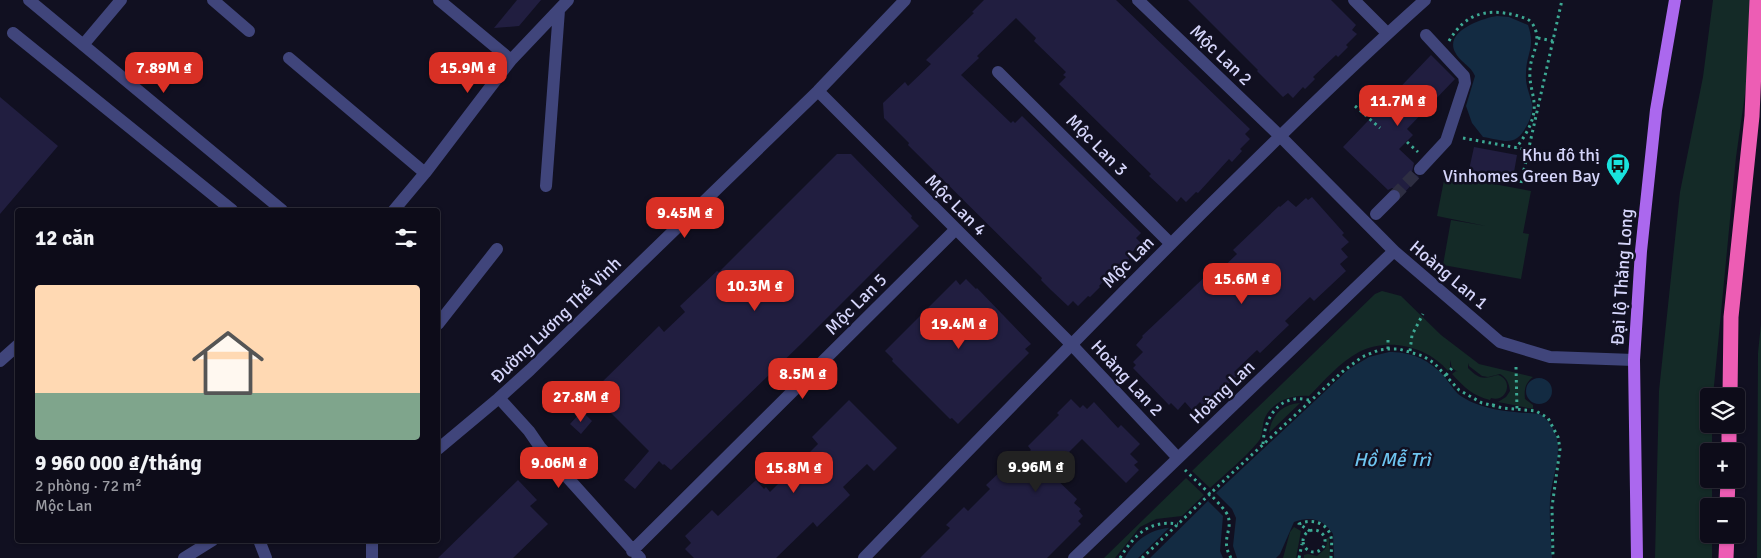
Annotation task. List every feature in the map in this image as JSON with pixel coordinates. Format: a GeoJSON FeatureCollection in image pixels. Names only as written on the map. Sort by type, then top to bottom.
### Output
{"type":"FeatureCollection","features":[{"type":"Feature","properties":{"kind":"highway"},"geometry":{"type":"LineString","coordinates":[[1730,388],[1731,317],[1752,116],[1757,0]]}},
{"type":"Feature","properties":{"kind":"highway"},"geometry":{"type":"LineString","coordinates":[[1752,116],[1761,70]]}},
{"type":"Feature","properties":{"kind":"highway"},"geometry":{"type":"LineString","coordinates":[[1726,558],[1727,543]]}},
{"type":"Feature","properties":{"kind":"main road","name":"Đại lộ Thăng Long"},"geometry":{"type":"LineString","coordinates":[[1637,558],[1634,360],[1641,251],[1655,119],[1675,0]]}},
{"type":"Feature","properties":{"kind":"street"},"geometry":{"type":"LineString","coordinates":[[29,0],[280,208]]}},
{"type":"Feature","properties":{"kind":"street"},"geometry":{"type":"LineString","coordinates":[[83,45],[121,0]]}},
{"type":"Feature","properties":{"kind":"street"},"geometry":{"type":"LineString","coordinates":[[213,0],[249,32]]}},
{"type":"Feature","properties":{"kind":"street"},"geometry":{"type":"LineString","coordinates":[[439,0],[512,60]]}},
{"type":"Feature","properties":{"kind":"street","name":"Đường Lương Thế Vinh"},"geometry":{"type":"LineString","coordinates":[[440,447],[499,398],[818,91],[905,0]]}},
{"type":"Feature","properties":{"kind":"street","name":"Mộc Lan 2"},"geometry":{"type":"LineString","coordinates":[[1138,0],[1280,136]]}},
{"type":"Feature","properties":{"kind":"street"},"geometry":{"type":"LineString","coordinates":[[1354,0],[1388,33]]}},
{"type":"Feature","properties":{"kind":"street","name":"Mộc Lan"},"geometry":{"type":"LineString","coordinates":[[864,558],[1071,344],[1171,244],[1280,136],[1425,0]]}},
{"type":"Feature","properties":{"kind":"street"},"geometry":{"type":"LineString","coordinates":[[396,208],[512,60],[564,5]]}},
{"type":"Feature","properties":{"kind":"street"},"geometry":{"type":"LineString","coordinates":[[546,186],[564,5]]}},
{"type":"Feature","properties":{"kind":"street"},"geometry":{"type":"LineString","coordinates":[[13,33],[230,208]]}},
{"type":"Feature","properties":{"kind":"street"},"geometry":{"type":"LineString","coordinates":[[1420,169],[1446,141],[1465,83],[1464,76],[1426,35]]}},
{"type":"Feature","properties":{"kind":"street"},"geometry":{"type":"LineString","coordinates":[[289,58],[425,173]]}},
{"type":"Feature","properties":{"kind":"street","name":"Mộc Lan 3"},"geometry":{"type":"LineString","coordinates":[[998,72],[1171,244]]}},
{"type":"Feature","properties":{"kind":"street","name":"Mộc Lan 4"},"geometry":{"type":"LineString","coordinates":[[818,91],[1071,344]]}},
{"type":"Feature","properties":{"kind":"street","name":"Hoàng Lan 1"},"geometry":{"type":"LineString","coordinates":[[1280,136],[1394,251],[1500,342],[1550,357],[1634,360]]}},
{"type":"Feature","properties":{"kind":"street"},"geometry":{"type":"LineString","coordinates":[[1376,214],[1394,196]]}},
{"type":"Feature","properties":{"kind":"street","name":"Mộc Lan 5"},"geometry":{"type":"LineString","coordinates":[[636,554],[956,230]]}},
{"type":"Feature","properties":{"kind":"street"},"geometry":{"type":"LineString","coordinates":[[440,321],[497,249]]}},
{"type":"Feature","properties":{"kind":"street","name":"Hoàng Lan"},"geometry":{"type":"LineString","coordinates":[[1074,558],[1394,251]]}},
{"type":"Feature","properties":{"kind":"street","name":"Hoàng Lan 2"},"geometry":{"type":"LineString","coordinates":[[1071,344],[1178,458]]}},
{"type":"Feature","properties":{"kind":"street"},"geometry":{"type":"LineString","coordinates":[[0,361],[15,348]]}},
{"type":"Feature","properties":{"kind":"street"},"geometry":{"type":"LineString","coordinates":[[499,398],[636,554]]}},
{"type":"Feature","properties":{"kind":"street"},"geometry":{"type":"LineString","coordinates":[[184,558],[208,543]]}},
{"type":"Feature","properties":{"kind":"street"},"geometry":{"type":"LineString","coordinates":[[260,543],[266,558]]}},
{"type":"Feature","properties":{"kind":"street"},"geometry":{"type":"LineString","coordinates":[[372,543],[372,558]]}},
{"type":"Feature","properties":{"kind":"path"},"geometry":{"type":"LineString","coordinates":[[1521,183],[1562,0]]}},
{"type":"Feature","properties":{"kind":"path"},"geometry":{"type":"LineString","coordinates":[[1449,46],[1449,41],[1457,28],[1469,18],[1495,11],[1526,19],[1532,24],[1538,38],[1530,70],[1534,104],[1526,136],[1516,148]]}},
{"type":"Feature","properties":{"kind":"path"},"geometry":{"type":"LineString","coordinates":[[1538,38],[1553,41]]}},
{"type":"Feature","properties":{"kind":"path"},"geometry":{"type":"LineString","coordinates":[[1355,106],[1380,128]]}},
{"type":"Feature","properties":{"kind":"path"},"geometry":{"type":"LineString","coordinates":[[1465,133],[1469,139]]}},
{"type":"Feature","properties":{"kind":"path"},"geometry":{"type":"LineString","coordinates":[[1457,137],[1528,150]]}},
{"type":"Feature","properties":{"kind":"path"},"geometry":{"type":"LineString","coordinates":[[1410,351],[1412,335],[1424,314]]}},
{"type":"Feature","properties":{"kind":"path"},"geometry":{"type":"LineString","coordinates":[[1388,338],[1388,349]]}},
{"type":"Feature","properties":{"kind":"path"},"geometry":{"type":"LineString","coordinates":[[1142,558],[1311,400],[1362,357],[1379,350],[1399,349],[1424,356],[1434,363],[1459,390],[1482,404],[1541,413],[1554,426],[1560,443],[1560,457],[1552,507],[1553,558]]}},
{"type":"Feature","properties":{"kind":"path"},"geometry":{"type":"LineString","coordinates":[[1516,367],[1517,409]]}},
{"type":"Feature","properties":{"kind":"path"},"geometry":{"type":"LineString","coordinates":[[1446,375],[1452,368]]}},
{"type":"Feature","properties":{"kind":"path"},"geometry":{"type":"LineString","coordinates":[[1263,444],[1267,422],[1275,410],[1283,403],[1296,399],[1311,400]]}},
{"type":"Feature","properties":{"kind":"path"},"geometry":{"type":"LineString","coordinates":[[1493,406],[1494,400]]}},
{"type":"Feature","properties":{"kind":"path"},"geometry":{"type":"LineString","coordinates":[[1536,404],[1536,412]]}},
{"type":"Feature","properties":{"kind":"path"},"geometry":{"type":"LineString","coordinates":[[1184,470],[1218,502],[1228,516],[1229,527],[1226,547],[1231,558]]}},
{"type":"Feature","properties":{"kind":"path"},"geometry":{"type":"LineString","coordinates":[[1303,543],[1306,550],[1317,553],[1323,549],[1325,538],[1321,532],[1310,531],[1299,524],[1308,521],[1317,522],[1325,526],[1331,536],[1331,558]]}},
{"type":"Feature","properties":{"kind":"path"},"geometry":{"type":"LineString","coordinates":[[1120,558],[1139,533],[1154,525],[1178,524]]}},
{"type":"Feature","properties":{"kind":"path"},"geometry":{"type":"LineString","coordinates":[[1299,558],[1304,536],[1310,531]]}},
{"type":"Feature","properties":{"kind":"path"},"geometry":{"type":"LineString","coordinates":[[1325,538],[1331,536]]}},
{"type":"Feature","properties":{"kind":"green space"},"geometry":{"type":"Polygon","coordinates":[[[1713,0],[1752,0],[1747,80],[1736,157],[1714,388],[1700,388],[1700,433],[1712,433],[1712,443],[1700,443],[1700,488],[1712,488],[1712,498],[1700,498],[1700,543],[1712,543],[1712,558],[1655,558],[1659,391],[1680,192],[1703,77],[1713,0]]]}},
{"type":"Feature","properties":{"kind":"green space"},"geometry":{"type":"Polygon","coordinates":[[[1445,175],[1531,191],[1523,233],[1529,234],[1521,279],[1443,265],[1451,220],[1486,226],[1437,216],[1445,175]]]}},
{"type":"Feature","properties":{"kind":"green space"},"geometry":{"type":"Polygon","coordinates":[[[1382,291],[1401,296],[1441,335],[1479,364],[1533,377],[1527,384],[1525,399],[1533,405],[1533,409],[1498,402],[1506,397],[1510,391],[1507,381],[1500,374],[1488,377],[1482,376],[1469,366],[1468,363],[1468,368],[1479,377],[1485,378],[1498,375],[1506,381],[1507,386],[1504,394],[1497,399],[1491,398],[1490,400],[1469,390],[1452,374],[1456,371],[1458,372],[1452,368],[1450,360],[1448,371],[1429,355],[1406,346],[1382,345],[1370,347],[1345,361],[1309,396],[1295,396],[1282,400],[1271,408],[1264,420],[1260,440],[1210,488],[1192,471],[1375,294],[1382,291]]]}},
{"type":"Feature","properties":{"kind":"green space"},"geometry":{"type":"Polygon","coordinates":[[[1761,324],[1761,558],[1757,558],[1758,353],[1761,324]]]}},
{"type":"Feature","properties":{"kind":"green space"},"geometry":{"type":"Polygon","coordinates":[[[1300,403],[1269,433],[1272,421],[1278,412],[1283,408],[1300,403]]]}},
{"type":"Feature","properties":{"kind":"green space"},"geometry":{"type":"Polygon","coordinates":[[[1186,478],[1204,495],[1182,516],[1156,519],[1140,527],[1115,558],[1104,558],[1186,478]]]}},
{"type":"Feature","properties":{"kind":"green space"},"geometry":{"type":"Polygon","coordinates":[[[1294,527],[1301,531],[1296,558],[1283,558],[1290,532],[1294,527]]]}},
{"type":"Feature","properties":{"kind":"green space"},"geometry":{"type":"Polygon","coordinates":[[[1329,537],[1330,558],[1304,558],[1304,555],[1308,554],[1317,556],[1325,549],[1326,539],[1329,537]]]}},
{"type":"Feature","properties":{"kind":"water"},"geometry":{"type":"Polygon","coordinates":[[[1497,16],[1509,17],[1528,25],[1531,39],[1526,78],[1532,104],[1532,113],[1522,134],[1508,141],[1483,137],[1472,123],[1466,106],[1475,76],[1471,69],[1457,55],[1453,45],[1455,38],[1467,27],[1497,16]]]}},
{"type":"Feature","properties":{"kind":"water","name":"Hồ Mễ Trì"},"geometry":{"type":"Polygon","coordinates":[[[1389,352],[1404,353],[1426,361],[1444,376],[1458,394],[1467,400],[1497,410],[1540,414],[1550,424],[1558,444],[1558,455],[1550,500],[1552,558],[1334,558],[1333,534],[1321,522],[1306,519],[1294,522],[1280,554],[1276,558],[1150,558],[1216,493],[1349,369],[1369,357],[1389,352]]]}},
{"type":"Feature","properties":{"kind":"water"},"geometry":{"type":"Polygon","coordinates":[[[1539,378],[1548,382],[1552,391],[1548,400],[1539,404],[1530,400],[1526,391],[1530,382],[1539,378]]]}},
{"type":"Feature","properties":{"kind":"water"},"geometry":{"type":"Polygon","coordinates":[[[1169,528],[1138,558],[1125,558],[1133,546],[1143,537],[1149,533],[1169,528]]]}},
{"type":"Feature","properties":{"kind":"pier"},"geometry":{"type":"Polygon","coordinates":[[[1216,493],[1232,509],[1236,518],[1233,546],[1237,558],[1223,558],[1220,551],[1223,516],[1208,501],[1216,493]]]}},
{"type":"Feature","properties":{"kind":"building"},"geometry":{"type":"Polygon","coordinates":[[[517,0],[541,0],[519,26],[494,28],[517,0]]]}},
{"type":"Feature","properties":{"kind":"building"},"geometry":{"type":"Polygon","coordinates":[[[984,0],[1116,0],[1250,129],[1245,134],[1250,139],[1240,149],[1242,151],[1232,162],[1229,159],[1198,193],[1196,192],[1186,202],[1181,197],[1177,202],[1059,84],[1066,77],[1063,75],[1066,72],[1034,41],[1036,38],[1016,18],[977,56],[979,58],[961,75],[1011,123],[1013,121],[1015,123],[1022,116],[1141,233],[1136,238],[1141,243],[1131,253],[1133,255],[1123,266],[1121,263],[1090,297],[1088,296],[1078,306],[1073,301],[1068,306],[1051,290],[1041,280],[1042,278],[908,145],[909,143],[884,118],[883,103],[905,82],[908,86],[931,64],[926,60],[974,13],[972,12],[984,0]]]}},
{"type":"Feature","properties":{"kind":"building"},"geometry":{"type":"Polygon","coordinates":[[[1188,0],[1331,0],[1356,25],[1352,30],[1357,34],[1338,57],[1336,55],[1313,77],[1315,79],[1305,89],[1303,87],[1293,98],[1288,93],[1283,97],[1188,0]]]}},
{"type":"Feature","properties":{"kind":"building"},"geometry":{"type":"Polygon","coordinates":[[[1431,55],[1455,79],[1407,129],[1413,135],[1399,149],[1414,163],[1412,172],[1419,177],[1402,195],[1397,188],[1388,190],[1343,147],[1431,55]]]}},
{"type":"Feature","properties":{"kind":"building"},"geometry":{"type":"Polygon","coordinates":[[[0,97],[58,146],[0,214],[0,97]]]}},
{"type":"Feature","properties":{"kind":"building"},"geometry":{"type":"Polygon","coordinates":[[[1474,147],[1517,155],[1513,178],[1469,170],[1474,147]]]}},
{"type":"Feature","properties":{"kind":"building"},"geometry":{"type":"Polygon","coordinates":[[[837,154],[851,154],[912,216],[911,218],[919,226],[671,470],[659,461],[635,489],[624,480],[649,451],[598,400],[598,386],[659,326],[664,332],[685,312],[680,306],[717,271],[719,272],[837,154]]]}},
{"type":"Feature","properties":{"kind":"building"},"geometry":{"type":"Polygon","coordinates":[[[1312,197],[1344,233],[1342,235],[1349,242],[1341,249],[1348,257],[1340,264],[1346,271],[1314,301],[1310,297],[1285,321],[1289,325],[1260,353],[1257,350],[1234,372],[1237,376],[1206,409],[1200,402],[1192,410],[1185,402],[1178,410],[1171,403],[1169,405],[1133,368],[1136,365],[1133,362],[1143,352],[1136,345],[1142,336],[1210,272],[1214,276],[1237,254],[1233,250],[1279,206],[1288,200],[1296,207],[1306,198],[1308,200],[1312,197]]]}},
{"type":"Feature","properties":{"kind":"building"},"geometry":{"type":"Polygon","coordinates":[[[966,279],[1031,344],[1025,349],[1029,353],[958,424],[952,418],[950,419],[892,361],[893,359],[885,351],[956,280],[960,285],[966,279]]]}},
{"type":"Feature","properties":{"kind":"building"},"geometry":{"type":"Polygon","coordinates":[[[1071,399],[1080,408],[1083,405],[1087,409],[1094,402],[1118,428],[1121,425],[1140,444],[1130,454],[1138,462],[1134,465],[1139,470],[1126,483],[1082,439],[1049,472],[1077,499],[1074,503],[1081,509],[1079,511],[1083,516],[1078,521],[1081,524],[1047,558],[920,558],[950,528],[946,525],[964,507],[968,511],[990,489],[986,485],[1004,468],[1008,472],[1031,450],[1028,446],[1059,415],[1057,413],[1071,399]]]}},
{"type":"Feature","properties":{"kind":"building"},"geometry":{"type":"Polygon","coordinates":[[[849,400],[897,448],[874,471],[867,464],[843,487],[850,495],[817,527],[813,522],[776,558],[694,558],[685,549],[691,543],[685,536],[712,510],[718,516],[756,480],[764,489],[766,487],[770,492],[818,444],[812,437],[849,400]]]}},
{"type":"Feature","properties":{"kind":"building"},"geometry":{"type":"Polygon","coordinates":[[[582,411],[592,421],[581,434],[570,424],[582,411]]]}},
{"type":"Feature","properties":{"kind":"building"},"geometry":{"type":"Polygon","coordinates":[[[518,480],[537,500],[530,506],[548,524],[513,558],[438,558],[518,480]]]}},
{"type":"Feature","properties":{"kind":"tunnel"},"geometry":{"type":"LineString","coordinates":[[1394,196],[1420,169]]}},
{"type":"Feature","properties":{"kind":"place","name":"Khu đô thị Vinhomes Green Bay"},"geometry":{"type":"Point","coordinates":[1618,186]}}]}
